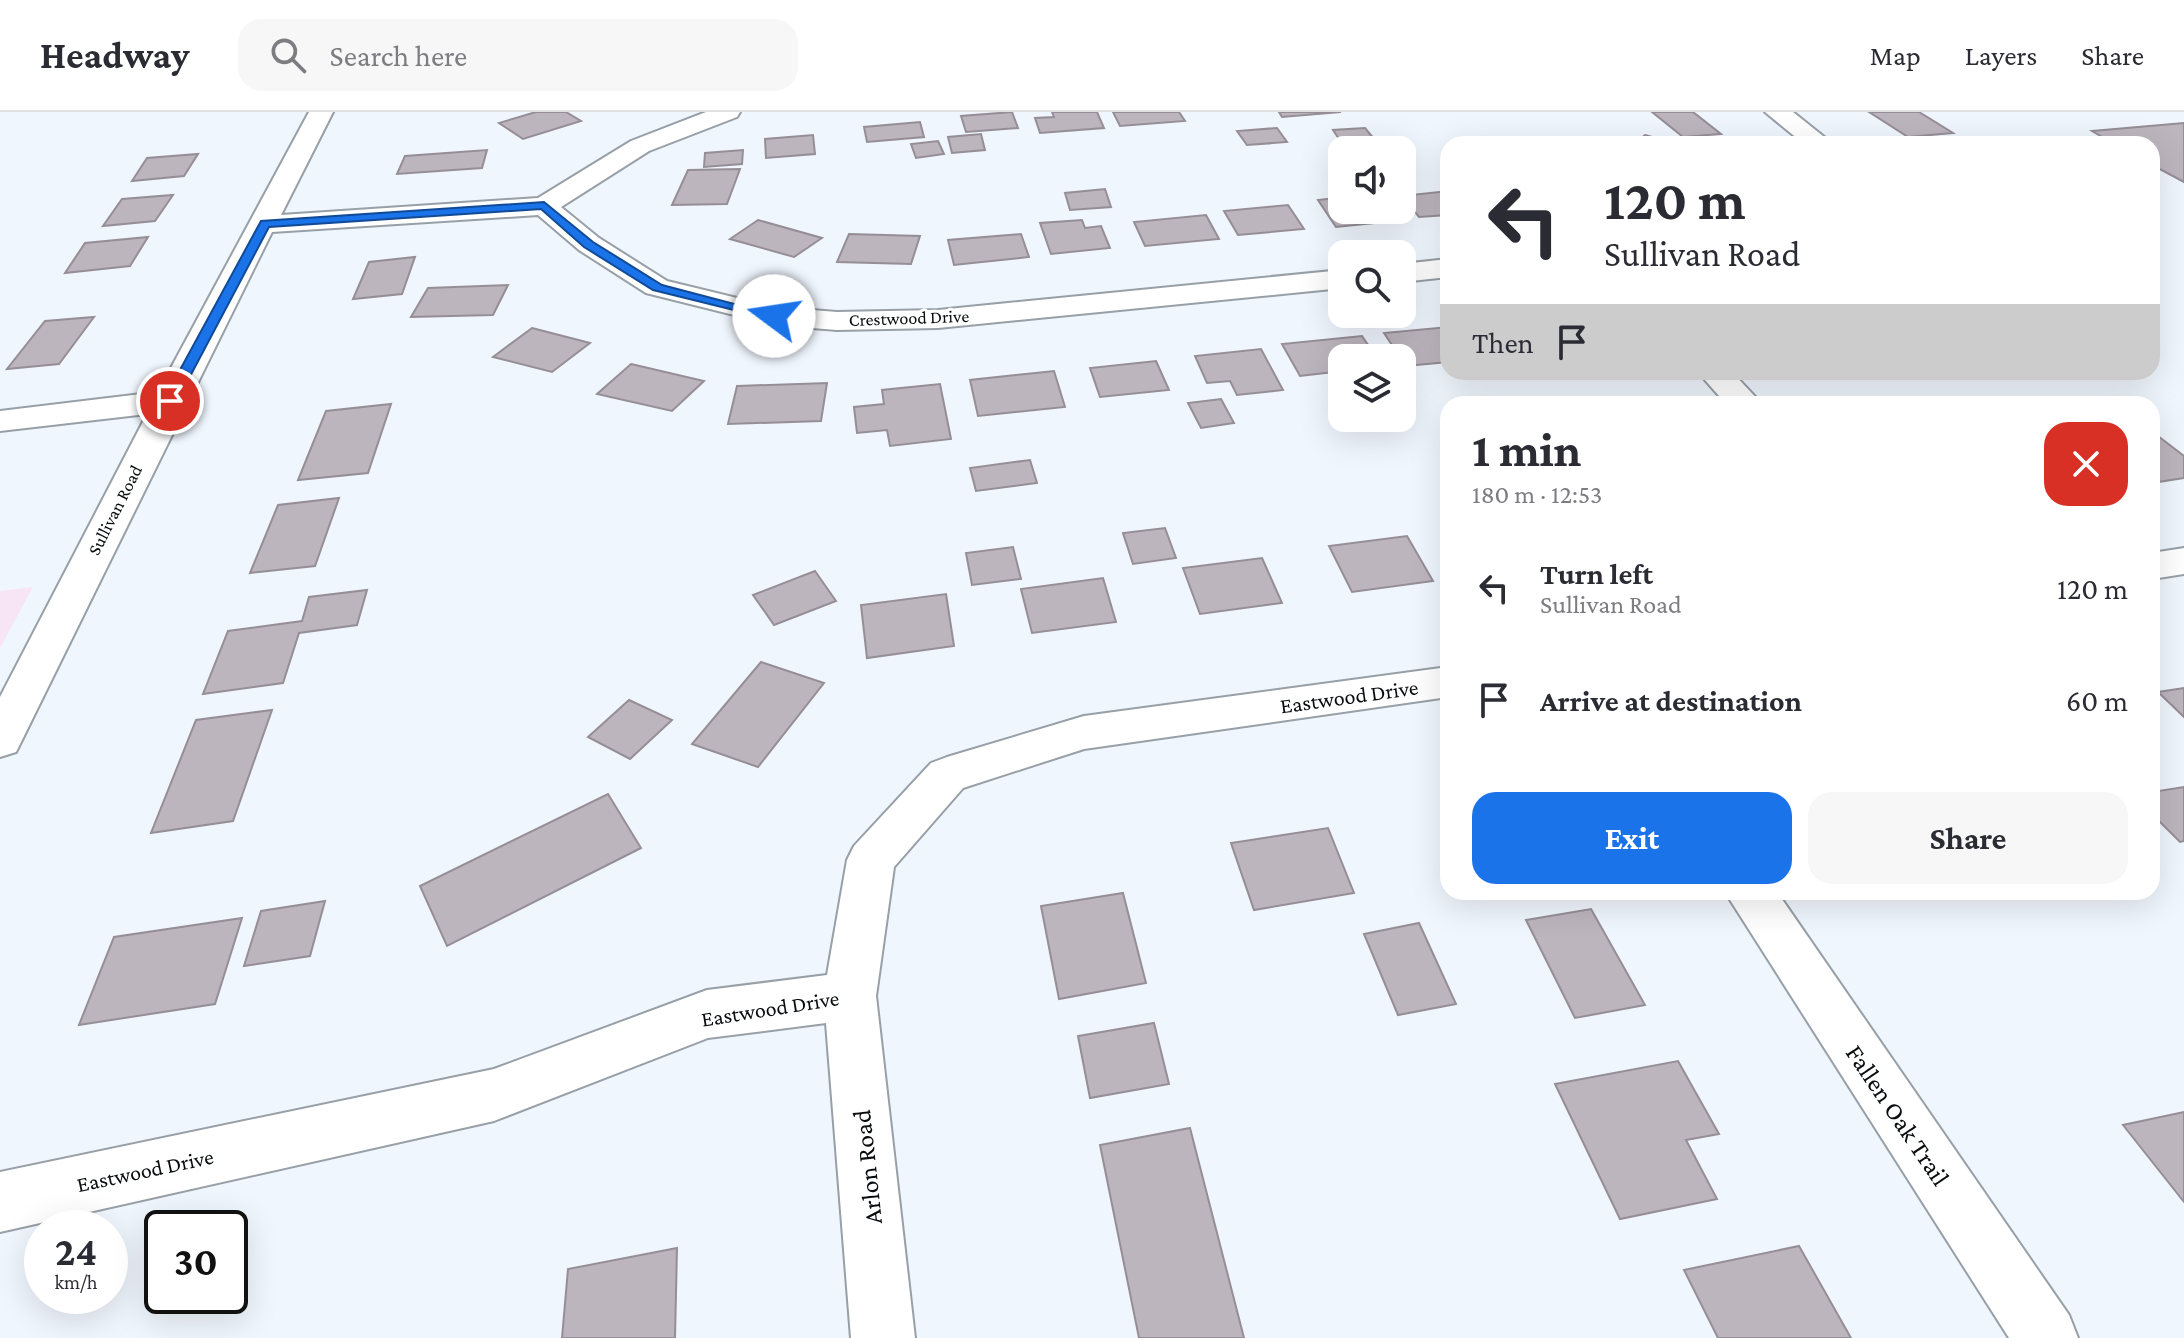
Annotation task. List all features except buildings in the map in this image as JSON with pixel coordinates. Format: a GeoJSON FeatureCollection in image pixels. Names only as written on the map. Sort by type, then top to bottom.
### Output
{"type":"FeatureCollection","features":[{"type":"Feature","properties":{"kind":"street","name":"Sullivan Road"},"geometry":{"type":"LineString","coordinates":[[0,740],[170,401],[321,112]]}},
{"type":"Feature","properties":{"kind":"street"},"geometry":{"type":"LineString","coordinates":[[265,224],[544,206],[640,146],[728,112]]}},
{"type":"Feature","properties":{"kind":"street"},"geometry":{"type":"LineString","coordinates":[[1777,112],[1809,136]]}},
{"type":"Feature","properties":{"kind":"street","name":"Crestwood Drive"},"geometry":{"type":"LineString","coordinates":[[544,206],[589,244],[657,287],[774,316],[837,321],[938,319],[1328,280]]}},
{"type":"Feature","properties":{"kind":"street"},"geometry":{"type":"LineString","coordinates":[[1416,271],[1440,269]]}},
{"type":"Feature","properties":{"kind":"street"},"geometry":{"type":"LineString","coordinates":[[1722,380],[1737,396]]}},
{"type":"Feature","properties":{"kind":"street"},"geometry":{"type":"LineString","coordinates":[[0,421],[170,401]]}},
{"type":"Feature","properties":{"kind":"street"},"geometry":{"type":"LineString","coordinates":[[2160,565],[2184,561]]}},
{"type":"Feature","properties":{"kind":"street"},"geometry":{"type":"LineString","coordinates":[[0,657],[45,651]]}},
{"type":"Feature","properties":{"kind":"street","name":"Eastwood Drive"},"geometry":{"type":"LineString","coordinates":[[0,1202],[494,1095],[707,1014],[850,996],[871,860],[947,775],[1084,733],[1440,683]]}},
{"type":"Feature","properties":{"kind":"street","name":"Fallen Oak Trail"},"geometry":{"type":"LineString","coordinates":[[1755,900],[2046,1338]]}},
{"type":"Feature","properties":{"kind":"street","name":"Arlon Road"},"geometry":{"type":"LineString","coordinates":[[850,996],[883,1338]]}},
{"type":"Feature","properties":{"kind":"shaded area"},"geometry":{"type":"Polygon","coordinates":[[[33,587],[0,648],[0,591],[33,587]]]}},
{"type":"Feature","properties":{"kind":"route"},"geometry":{"type":"LineString","coordinates":[[170,401],[265,224],[544,206],[589,244],[657,287],[774,316]]}}]}
